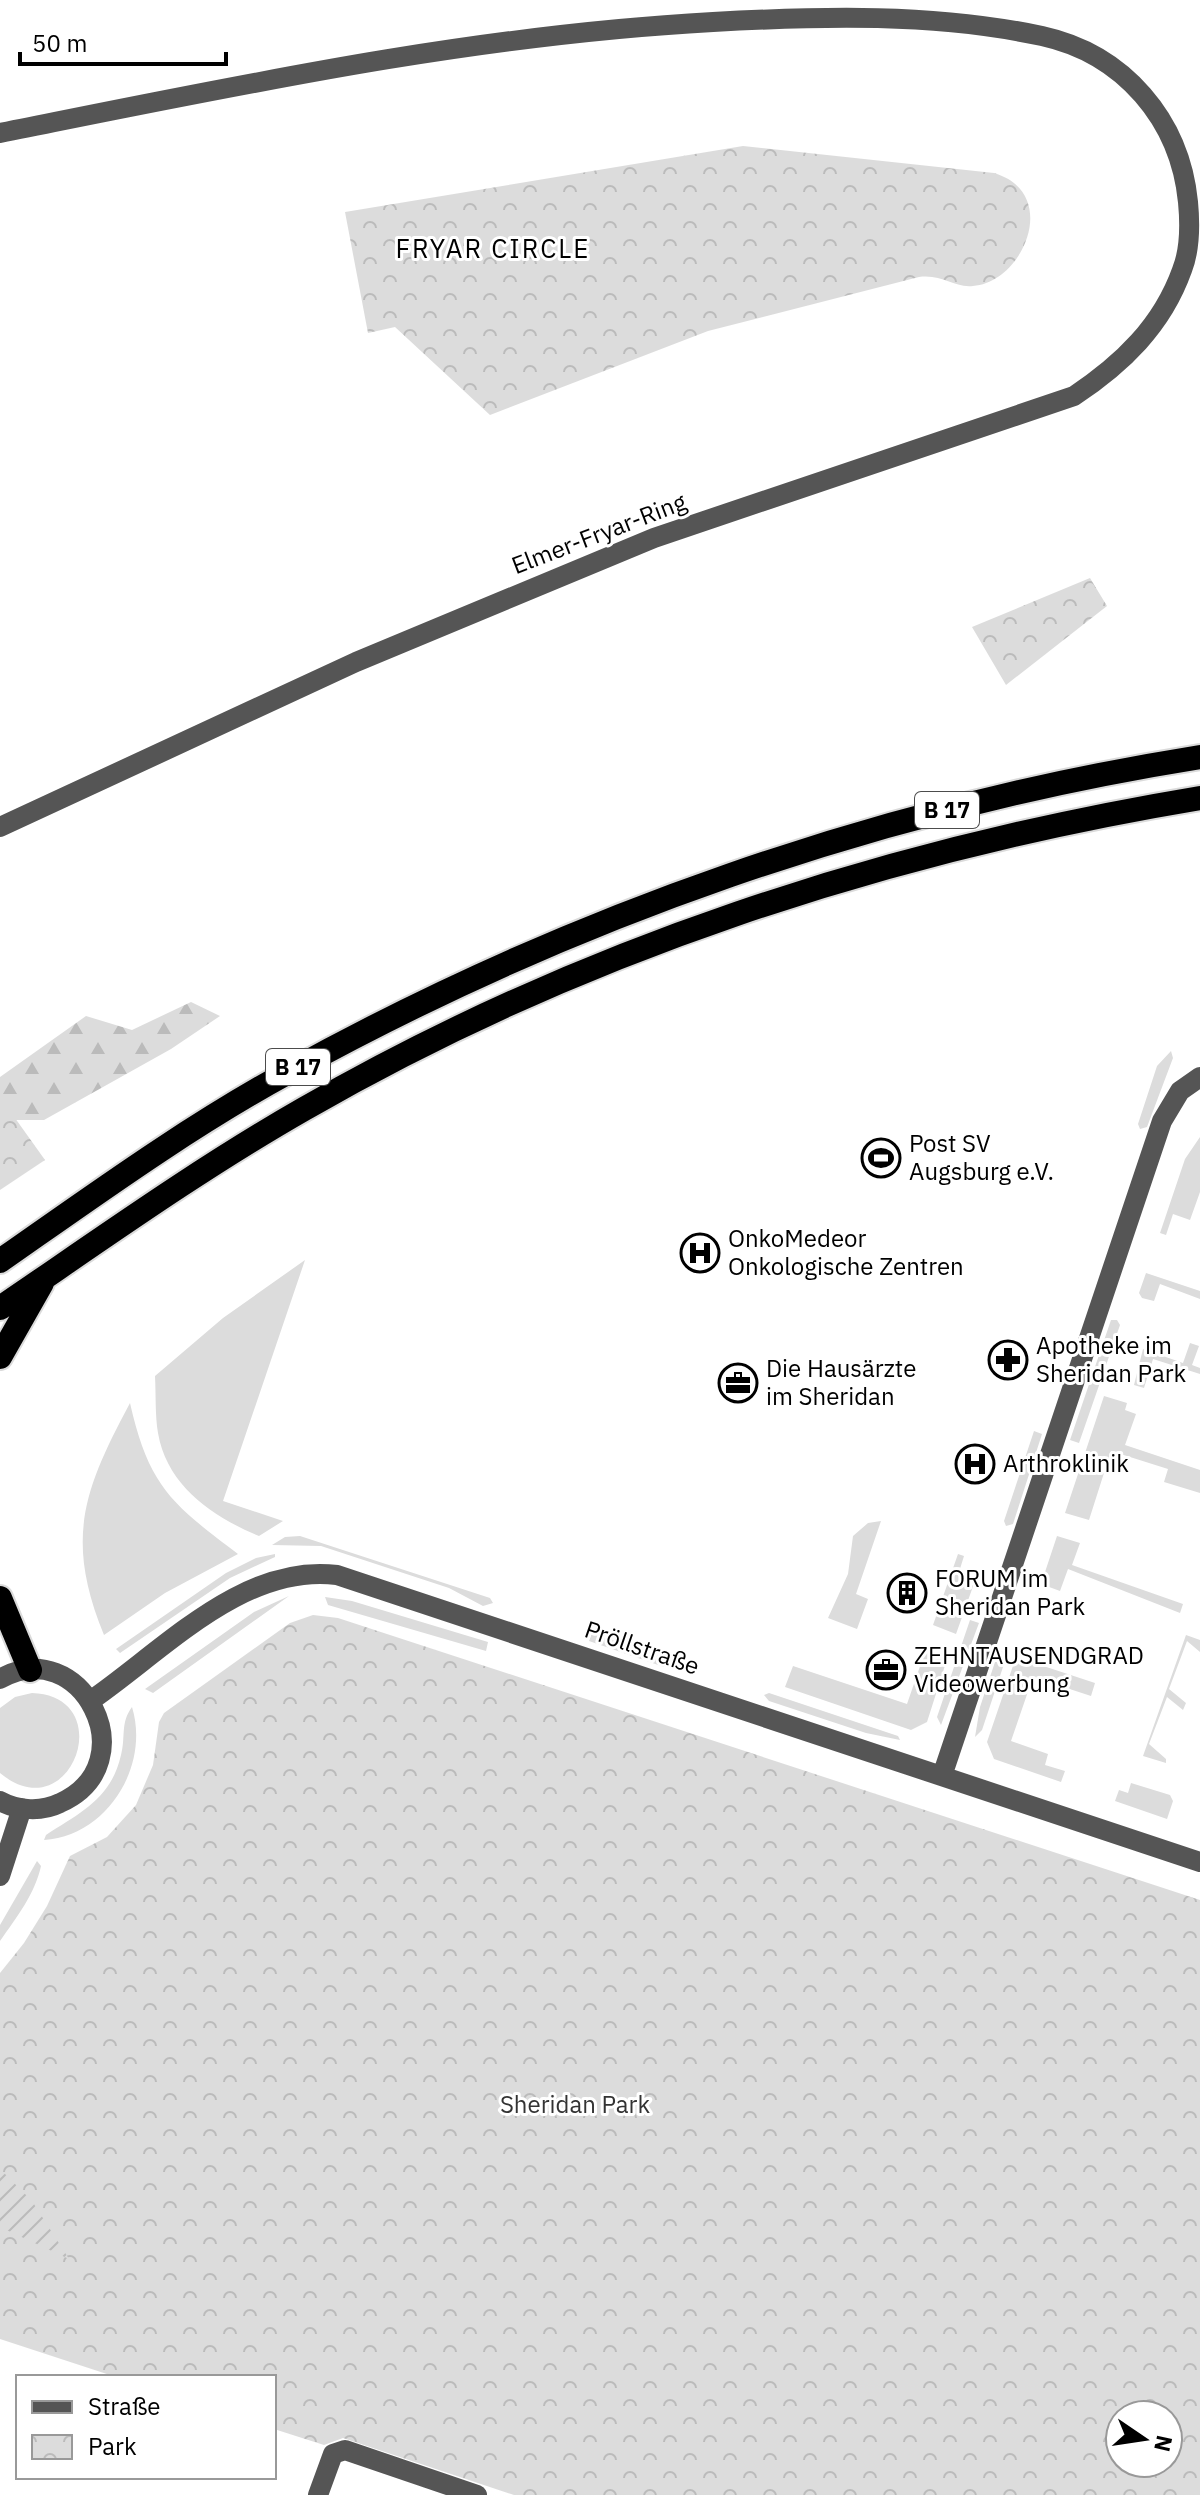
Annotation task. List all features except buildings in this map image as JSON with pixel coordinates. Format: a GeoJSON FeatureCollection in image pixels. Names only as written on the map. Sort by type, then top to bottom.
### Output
{"type":"FeatureCollection","features":[{"type":"Feature","properties":{"kind":"highway","name":"B 17"},"geometry":{"type":"LineString","coordinates":[[0,1261],[203,1124],[286,1074],[543,946],[713,881],[874,830],[1037,788],[1200,757]]}},
{"type":"Feature","properties":{"kind":"highway","name":"B 17"},"geometry":{"type":"LineString","coordinates":[[0,1308],[304,1109],[393,1060],[556,983],[738,913],[882,867],[1046,827],[1200,798]]}},
{"type":"Feature","properties":{"kind":"highway"},"geometry":{"type":"LineString","coordinates":[[0,1357],[44,1278]]}},
{"type":"Feature","properties":{"kind":"highway"},"geometry":{"type":"LineString","coordinates":[[0,1598],[30,1670]]}},
{"type":"Feature","properties":{"kind":"street","name":"Elmer-Fryar-Ring"},"geometry":{"type":"LineString","coordinates":[[0,133],[421,52],[579,31],[811,17],[922,20],[1041,36],[1073,45],[1131,81],[1164,121],[1185,176],[1192,270],[1135,347],[1074,396],[654,538],[356,662],[0,827]]}},
{"type":"Feature","properties":{"kind":"street"},"geometry":{"type":"LineString","coordinates":[[942,1776],[1162,1121],[1180,1091],[1200,1077]]}},
{"type":"Feature","properties":{"kind":"street","name":"Pröllstraße"},"geometry":{"type":"LineString","coordinates":[[90,1701],[219,1607],[263,1582],[309,1571],[337,1575],[405,1595],[1200,1862]]}},
{"type":"Feature","properties":{"kind":"street"},"geometry":{"type":"LineString","coordinates":[[0,1679],[30,1670],[63,1677],[90,1701],[102,1729],[99,1761],[82,1789],[62,1802],[22,1808],[0,1801]]}},
{"type":"Feature","properties":{"kind":"street"},"geometry":{"type":"LineString","coordinates":[[0,1876],[22,1808]]}},
{"type":"Feature","properties":{"kind":"street"},"geometry":{"type":"LineString","coordinates":[[318,2495],[333,2454],[345,2450],[477,2495]]}},
{"type":"Feature","properties":{"kind":"green space"},"geometry":{"type":"Polygon","coordinates":[[[743,146],[994,173],[1014,183],[1026,199],[1030,216],[1028,236],[1020,254],[991,281],[966,286],[935,277],[919,277],[708,331],[490,415],[395,327],[368,333],[345,212],[743,146]]]}},
{"type":"Feature","properties":{"kind":"green space"},"geometry":{"type":"Polygon","coordinates":[[[1090,578],[1107,606],[1006,685],[972,627],[1090,578]]]}},
{"type":"Feature","properties":{"kind":"green space"},"geometry":{"type":"Polygon","coordinates":[[[191,1002],[220,1016],[171,1049],[44,1120],[0,1120],[0,1077],[86,1016],[132,1030],[191,1002]]]}},
{"type":"Feature","properties":{"kind":"green space"},"geometry":{"type":"Polygon","coordinates":[[[1171,1051],[1173,1058],[1147,1127],[1140,1129],[1138,1124],[1157,1066],[1171,1051]]]}},
{"type":"Feature","properties":{"kind":"green space"},"geometry":{"type":"Polygon","coordinates":[[[0,1097],[45,1160],[0,1190],[0,1097]]]}},
{"type":"Feature","properties":{"kind":"green space"},"geometry":{"type":"Polygon","coordinates":[[[1200,1137],[1200,1192],[1190,1220],[1173,1214],[1166,1235],[1160,1233],[1185,1159],[1200,1137]]]}},
{"type":"Feature","properties":{"kind":"green space"},"geometry":{"type":"Polygon","coordinates":[[[305,1260],[223,1501],[283,1521],[259,1536],[209,1509],[171,1469],[158,1433],[155,1376],[223,1318],[305,1260]]]}},
{"type":"Feature","properties":{"kind":"green space"},"geometry":{"type":"Polygon","coordinates":[[[1146,1273],[1200,1291],[1200,1299],[1160,1284],[1154,1301],[1142,1298],[1139,1293],[1146,1273]]]}},
{"type":"Feature","properties":{"kind":"green space"},"geometry":{"type":"Polygon","coordinates":[[[1111,1320],[1117,1320],[1120,1325],[1079,1443],[1070,1440],[1111,1320]]]}},
{"type":"Feature","properties":{"kind":"green space"},"geometry":{"type":"Polygon","coordinates":[[[1190,1343],[1199,1346],[1192,1365],[1200,1368],[1200,1374],[1153,1359],[1144,1388],[1134,1385],[1143,1349],[1183,1363],[1190,1343]]]}},
{"type":"Feature","properties":{"kind":"green space"},"geometry":{"type":"Polygon","coordinates":[[[1104,1396],[1127,1403],[1125,1410],[1136,1414],[1125,1445],[1200,1470],[1200,1493],[1164,1482],[1168,1469],[1111,1451],[1089,1520],[1065,1513],[1104,1396]]]}},
{"type":"Feature","properties":{"kind":"green space"},"geometry":{"type":"Polygon","coordinates":[[[130,1403],[146,1455],[166,1491],[196,1521],[238,1554],[165,1593],[104,1635],[85,1571],[85,1516],[101,1463],[130,1403]]]}},
{"type":"Feature","properties":{"kind":"green space"},"geometry":{"type":"Polygon","coordinates":[[[1034,1431],[1042,1434],[1013,1524],[1006,1526],[1004,1521],[1034,1431]]]}},
{"type":"Feature","properties":{"kind":"green space"},"geometry":{"type":"Polygon","coordinates":[[[881,1521],[856,1594],[868,1599],[857,1629],[828,1618],[848,1574],[853,1536],[868,1523],[881,1521]]]}},
{"type":"Feature","properties":{"kind":"green space"},"geometry":{"type":"Polygon","coordinates":[[[300,1536],[490,1598],[493,1603],[483,1606],[449,1588],[321,1546],[272,1545],[285,1537],[300,1536]]]}},
{"type":"Feature","properties":{"kind":"green space"},"geometry":{"type":"Polygon","coordinates":[[[1057,1536],[1080,1543],[1072,1565],[1183,1604],[1180,1613],[1068,1569],[1060,1591],[1041,1584],[1057,1536]]]}},
{"type":"Feature","properties":{"kind":"green space"},"geometry":{"type":"Polygon","coordinates":[[[275,1554],[275,1557],[230,1578],[120,1653],[116,1649],[226,1573],[256,1558],[275,1554]]]}},
{"type":"Feature","properties":{"kind":"green space"},"geometry":{"type":"Polygon","coordinates":[[[958,1554],[964,1556],[959,1572],[976,1578],[956,1634],[933,1625],[958,1554]]]}},
{"type":"Feature","properties":{"kind":"green space"},"geometry":{"type":"Polygon","coordinates":[[[289,1596],[153,1693],[145,1689],[254,1612],[289,1596]]]}},
{"type":"Feature","properties":{"kind":"green space"},"geometry":{"type":"Polygon","coordinates":[[[325,1597],[352,1601],[488,1642],[486,1651],[328,1605],[325,1597]]]}},
{"type":"Feature","properties":{"kind":"green space","name":"Sheridan Park"},"geometry":{"type":"Polygon","coordinates":[[[313,1615],[338,1618],[1200,1900],[1200,2495],[514,2495],[343,2438],[324,2445],[276,2430],[276,2375],[110,2375],[0,2339],[0,1973],[24,1943],[47,1906],[70,1856],[107,1837],[136,1805],[153,1765],[159,1722],[164,1713],[290,1623],[313,1615]]]}},
{"type":"Feature","properties":{"kind":"green space"},"geometry":{"type":"Polygon","coordinates":[[[970,1620],[979,1623],[941,1725],[937,1717],[970,1620]]]}},
{"type":"Feature","properties":{"kind":"green space"},"geometry":{"type":"Polygon","coordinates":[[[592,1633],[667,1658],[664,1667],[589,1641],[592,1633]]]}},
{"type":"Feature","properties":{"kind":"green space"},"geometry":{"type":"Polygon","coordinates":[[[1186,1635],[1200,1640],[1200,1652],[1187,1641],[1169,1689],[1186,1703],[1183,1710],[1167,1697],[1149,1744],[1166,1759],[1166,1763],[1143,1756],[1186,1635]]]}},
{"type":"Feature","properties":{"kind":"green space"},"geometry":{"type":"Polygon","coordinates":[[[927,1646],[949,1653],[927,1722],[911,1730],[785,1687],[793,1666],[907,1704],[927,1646]]]}},
{"type":"Feature","properties":{"kind":"green space"},"geometry":{"type":"Polygon","coordinates":[[[1005,1650],[1007,1655],[982,1730],[975,1737],[980,1707],[998,1653],[1005,1650]]]}},
{"type":"Feature","properties":{"kind":"green space"},"geometry":{"type":"Polygon","coordinates":[[[1016,1657],[1095,1683],[1091,1696],[1033,1677],[1011,1741],[1048,1754],[1045,1765],[1065,1771],[1061,1782],[994,1759],[987,1742],[1016,1657]]]}},
{"type":"Feature","properties":{"kind":"green space"},"geometry":{"type":"Polygon","coordinates":[[[32,1693],[59,1700],[74,1715],[79,1735],[76,1756],[65,1774],[47,1786],[25,1787],[0,1773],[0,1708],[15,1697],[32,1693]]]}},
{"type":"Feature","properties":{"kind":"green space"},"geometry":{"type":"Polygon","coordinates":[[[769,1693],[898,1736],[900,1740],[866,1733],[769,1701],[764,1695],[769,1693]]]}},
{"type":"Feature","properties":{"kind":"green space"},"geometry":{"type":"Polygon","coordinates":[[[132,1707],[136,1729],[135,1752],[119,1794],[87,1826],[67,1836],[44,1840],[46,1835],[93,1803],[110,1783],[121,1755],[125,1724],[132,1707]]]}},
{"type":"Feature","properties":{"kind":"green space"},"geometry":{"type":"Polygon","coordinates":[[[1131,1783],[1170,1795],[1173,1801],[1167,1819],[1115,1801],[1119,1790],[1128,1793],[1131,1783]]]}},
{"type":"Feature","properties":{"kind":"green space"},"geometry":{"type":"Polygon","coordinates":[[[37,1861],[41,1866],[34,1886],[0,1941],[0,1925],[37,1861]]]}},
{"type":"Feature","properties":{"kind":"green space"},"geometry":{"type":"Polygon","coordinates":[[[0,2169],[32,2201],[69,2259],[0,2227],[0,2169]]]}},
{"type":"Feature","properties":{"kind":"place","name":"Post SV Augsburg e.V."},"geometry":{"type":"Point","coordinates":[881,1158]}},
{"type":"Feature","properties":{"kind":"place","name":"OnkoMedeor Onkologische Zentren"},"geometry":{"type":"Point","coordinates":[700,1253]}},
{"type":"Feature","properties":{"kind":"place","name":"Apotheke im Sheridan Park"},"geometry":{"type":"Point","coordinates":[1008,1360]}},
{"type":"Feature","properties":{"kind":"place","name":"Die Hausärzte im Sheridan"},"geometry":{"type":"Point","coordinates":[738,1383]}},
{"type":"Feature","properties":{"kind":"place","name":"Arthroklinik"},"geometry":{"type":"Point","coordinates":[975,1464]}},
{"type":"Feature","properties":{"kind":"place","name":"FORUM im Sheridan Park"},"geometry":{"type":"Point","coordinates":[907,1593]}},
{"type":"Feature","properties":{"kind":"place","name":"ZEHNTAUSENDGRAD Videowerbung"},"geometry":{"type":"Point","coordinates":[886,1670]}},
{"type":"Feature","properties":{"kind":"district","name":"FRYAR CIRCLE"},"geometry":{"type":"Point","coordinates":[493,249]}}]}
